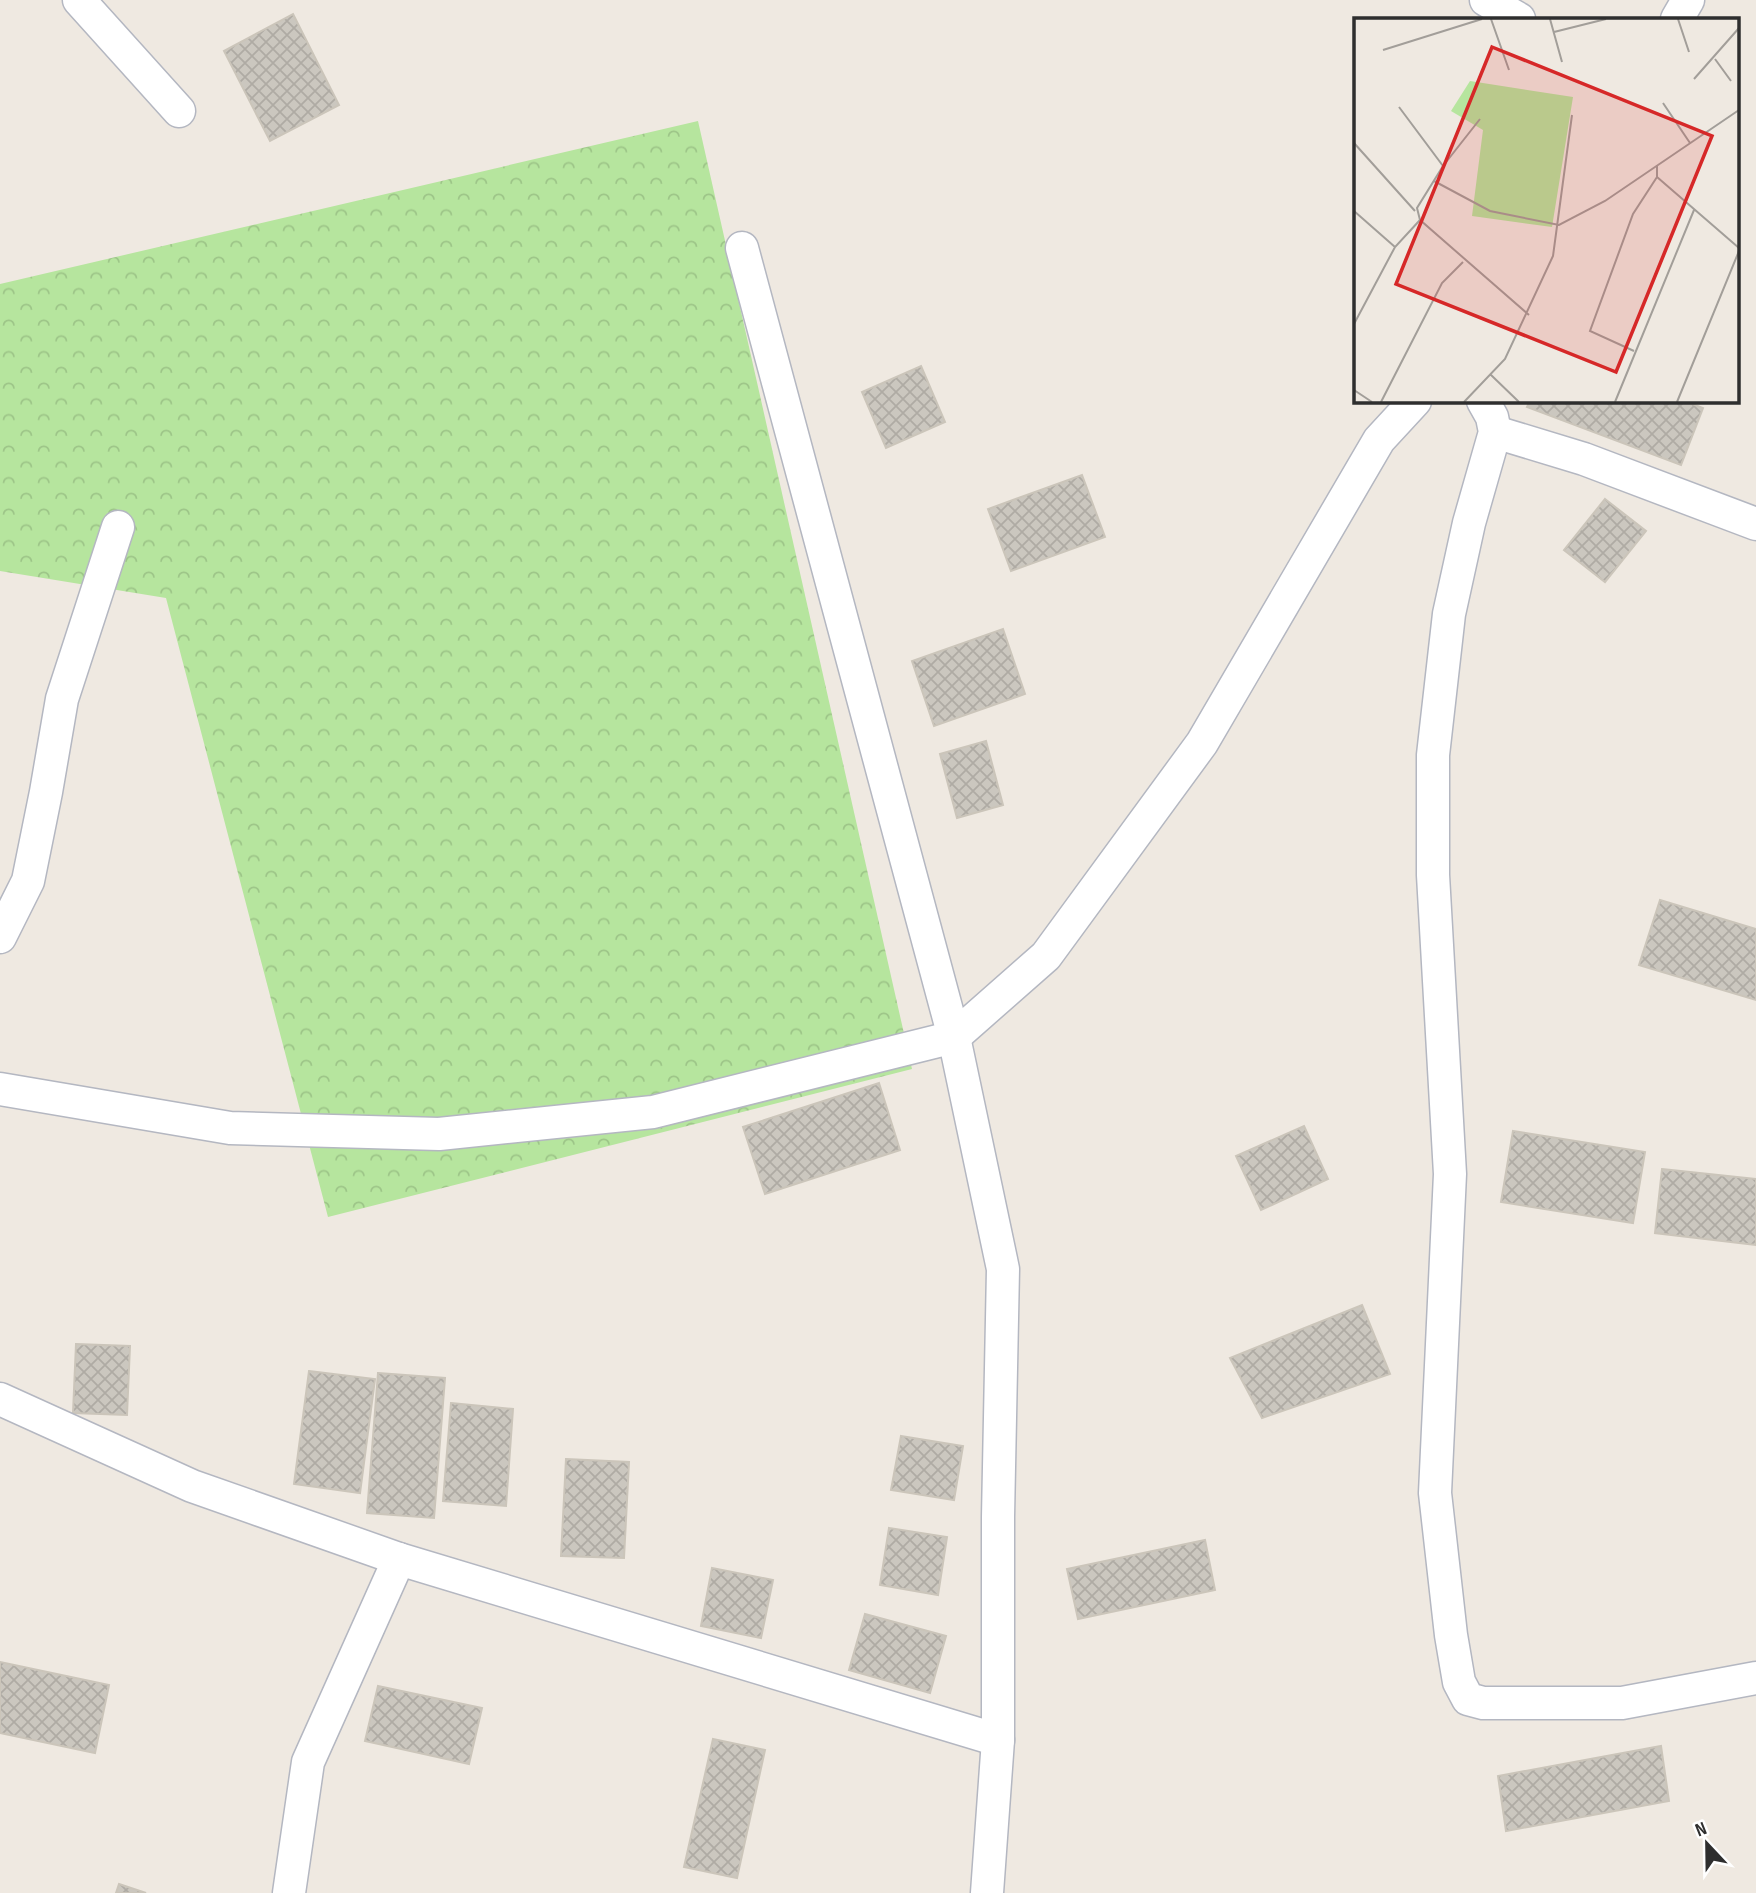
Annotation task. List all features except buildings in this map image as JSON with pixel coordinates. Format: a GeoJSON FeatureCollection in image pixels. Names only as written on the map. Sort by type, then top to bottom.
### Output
{"type":"FeatureCollection","features":[{"type":"Feature","properties":{"kind":"street"},"geometry":{"type":"LineString","coordinates":[[79,0],[179,111]]}},
{"type":"Feature","properties":{"kind":"street"},"geometry":{"type":"LineString","coordinates":[[1486,0],[1517,18]]}},
{"type":"Feature","properties":{"kind":"street"},"geometry":{"type":"LineString","coordinates":[[1678,18],[1688,0]]}},
{"type":"Feature","properties":{"kind":"street"},"geometry":{"type":"LineString","coordinates":[[742,248],[954,1037],[1003,1269],[998,1517],[998,1740],[987,1893]]}},
{"type":"Feature","properties":{"kind":"street"},"geometry":{"type":"LineString","coordinates":[[0,1089],[230,1128],[439,1134],[653,1112],[954,1037],[1046,956],[1194,754],[1379,440],[1414,402]]}},
{"type":"Feature","properties":{"kind":"street"},"geometry":{"type":"LineString","coordinates":[[1484,402],[1492,417],[1495,432],[1468,523],[1449,614],[1433,755],[1433,874],[1450,1174],[1435,1493],[1459,1682],[1468,1699],[1483,1703],[1622,1703],[1756,1678]]}},
{"type":"Feature","properties":{"kind":"street"},"geometry":{"type":"LineString","coordinates":[[1495,432],[1584,459],[1756,524]]}},
{"type":"Feature","properties":{"kind":"street"},"geometry":{"type":"LineString","coordinates":[[0,936],[28,881],[62,699],[118,527]]}},
{"type":"Feature","properties":{"kind":"street"},"geometry":{"type":"LineString","coordinates":[[0,1399],[192,1486],[399,1559],[998,1740]]}},
{"type":"Feature","properties":{"kind":"street"},"geometry":{"type":"LineString","coordinates":[[289,1893],[308,1762],[399,1559]]}},
{"type":"Feature","properties":{"kind":"green space"},"geometry":{"type":"Polygon","coordinates":[[[698,121],[912,1069],[328,1217],[166,598],[0,571],[0,284],[698,121]]]}}]}
